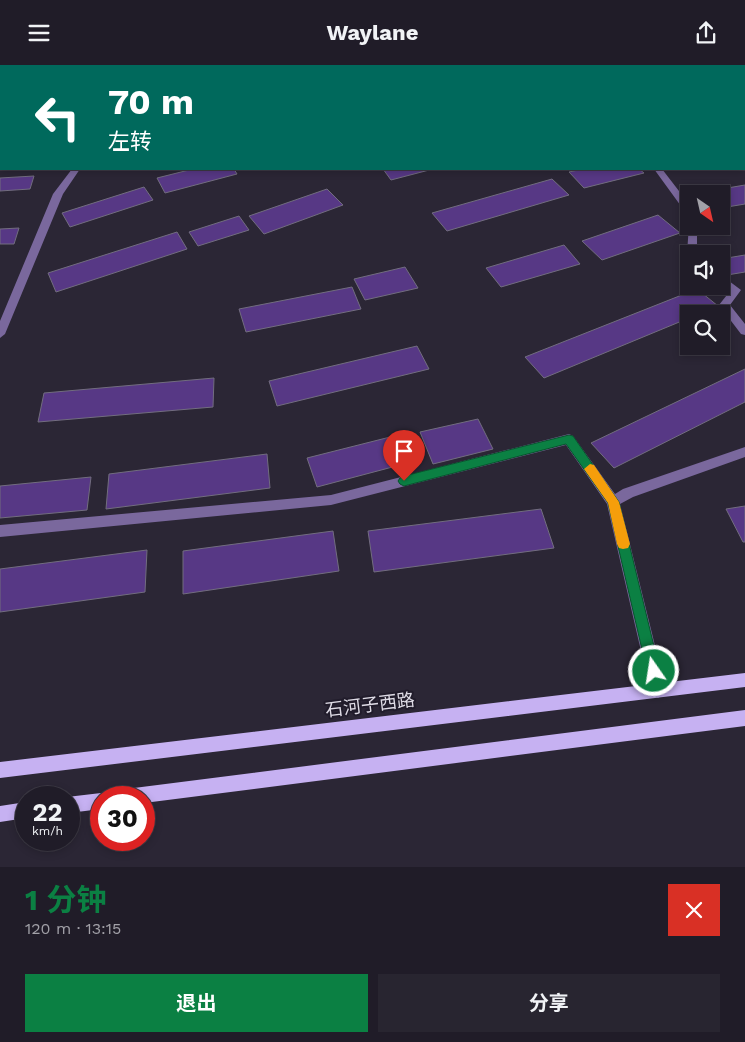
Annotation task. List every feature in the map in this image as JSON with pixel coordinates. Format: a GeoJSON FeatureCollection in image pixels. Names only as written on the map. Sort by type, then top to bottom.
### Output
{"type":"FeatureCollection","features":[{"type":"Feature","properties":{"kind":"main road","name":"石河子西路"},"geometry":{"type":"LineString","coordinates":[[0,770],[745,680]]}},
{"type":"Feature","properties":{"kind":"main road"},"geometry":{"type":"LineString","coordinates":[[155,793],[745,718]]}},
{"type":"Feature","properties":{"kind":"main road"},"geometry":{"type":"LineString","coordinates":[[0,814],[15,812]]}},
{"type":"Feature","properties":{"kind":"street"},"geometry":{"type":"LineString","coordinates":[[0,334],[58,194],[75,170]]}},
{"type":"Feature","properties":{"kind":"street"},"geometry":{"type":"LineString","coordinates":[[659,170],[680,199]]}},
{"type":"Feature","properties":{"kind":"street"},"geometry":{"type":"LineString","coordinates":[[730,285],[736,290],[724,305],[745,331]]}},
{"type":"Feature","properties":{"kind":"street"},"geometry":{"type":"LineString","coordinates":[[0,531],[331,500],[569,439],[613,502],[658,690]]}},
{"type":"Feature","properties":{"kind":"street"},"geometry":{"type":"LineString","coordinates":[[613,502],[628,493],[745,451]]}},
{"type":"Feature","properties":{"kind":"building"},"geometry":{"type":"Polygon","coordinates":[[[189,170],[235,170],[237,174],[165,193],[157,178],[189,170]]]}},
{"type":"Feature","properties":{"kind":"building"},"geometry":{"type":"Polygon","coordinates":[[[384,170],[429,170],[391,180],[384,170]]]}},
{"type":"Feature","properties":{"kind":"building"},"geometry":{"type":"Polygon","coordinates":[[[578,170],[640,170],[644,173],[584,188],[569,172],[578,170]]]}},
{"type":"Feature","properties":{"kind":"building"},"geometry":{"type":"Polygon","coordinates":[[[34,176],[30,189],[0,191],[0,178],[34,176]]]}},
{"type":"Feature","properties":{"kind":"building"},"geometry":{"type":"Polygon","coordinates":[[[552,179],[569,195],[447,231],[432,213],[552,179]]]}},
{"type":"Feature","properties":{"kind":"building"},"geometry":{"type":"Polygon","coordinates":[[[745,185],[745,204],[730,206],[730,188],[745,185]]]}},
{"type":"Feature","properties":{"kind":"building"},"geometry":{"type":"Polygon","coordinates":[[[144,187],[153,200],[70,227],[62,213],[144,187]]]}},
{"type":"Feature","properties":{"kind":"building"},"geometry":{"type":"Polygon","coordinates":[[[327,189],[343,205],[264,234],[249,216],[327,189]]]}},
{"type":"Feature","properties":{"kind":"building"},"geometry":{"type":"Polygon","coordinates":[[[658,215],[680,233],[602,260],[582,241],[658,215]]]}},
{"type":"Feature","properties":{"kind":"building"},"geometry":{"type":"Polygon","coordinates":[[[239,216],[249,230],[198,246],[189,232],[239,216]]]}},
{"type":"Feature","properties":{"kind":"building"},"geometry":{"type":"Polygon","coordinates":[[[19,228],[14,244],[0,244],[0,229],[19,228]]]}},
{"type":"Feature","properties":{"kind":"building"},"geometry":{"type":"Polygon","coordinates":[[[177,232],[187,249],[56,292],[48,273],[177,232]]]}},
{"type":"Feature","properties":{"kind":"building"},"geometry":{"type":"Polygon","coordinates":[[[564,245],[580,264],[501,287],[486,268],[564,245]]]}},
{"type":"Feature","properties":{"kind":"building"},"geometry":{"type":"Polygon","coordinates":[[[745,255],[745,272],[730,274],[730,258],[745,255]]]}},
{"type":"Feature","properties":{"kind":"building"},"geometry":{"type":"Polygon","coordinates":[[[405,267],[418,288],[365,300],[354,279],[405,267]]]}},
{"type":"Feature","properties":{"kind":"building"},"geometry":{"type":"Polygon","coordinates":[[[352,287],[361,309],[246,332],[239,309],[352,287]]]}},
{"type":"Feature","properties":{"kind":"building"},"geometry":{"type":"Polygon","coordinates":[[[682,295],[704,295],[717,305],[680,305],[680,322],[544,378],[525,357],[682,295]]]}},
{"type":"Feature","properties":{"kind":"building"},"geometry":{"type":"Polygon","coordinates":[[[417,346],[429,369],[277,406],[269,381],[417,346]]]}},
{"type":"Feature","properties":{"kind":"building"},"geometry":{"type":"Polygon","coordinates":[[[745,369],[745,402],[614,468],[591,443],[745,369]]]}},
{"type":"Feature","properties":{"kind":"building"},"geometry":{"type":"Polygon","coordinates":[[[214,378],[213,407],[38,422],[44,393],[214,378]]]}},
{"type":"Feature","properties":{"kind":"building"},"geometry":{"type":"Polygon","coordinates":[[[478,419],[493,449],[433,464],[420,432],[478,419]]]}},
{"type":"Feature","properties":{"kind":"building"},"geometry":{"type":"Polygon","coordinates":[[[406,433],[419,460],[317,487],[307,458],[406,433]]]}},
{"type":"Feature","properties":{"kind":"building"},"geometry":{"type":"Polygon","coordinates":[[[267,454],[270,488],[106,509],[109,474],[267,454]]]}},
{"type":"Feature","properties":{"kind":"building"},"geometry":{"type":"Polygon","coordinates":[[[91,477],[87,510],[0,518],[0,486],[91,477]]]}},
{"type":"Feature","properties":{"kind":"building"},"geometry":{"type":"Polygon","coordinates":[[[745,506],[745,542],[743,542],[726,509],[745,506]]]}},
{"type":"Feature","properties":{"kind":"building"},"geometry":{"type":"Polygon","coordinates":[[[541,509],[554,548],[374,572],[368,531],[541,509]]]}},
{"type":"Feature","properties":{"kind":"building"},"geometry":{"type":"Polygon","coordinates":[[[333,531],[339,571],[183,594],[183,551],[333,531]]]}},
{"type":"Feature","properties":{"kind":"building"},"geometry":{"type":"Polygon","coordinates":[[[147,550],[145,592],[0,612],[0,569],[147,550]]]}},
{"type":"Feature","properties":{"kind":"slow traffic"},"geometry":{"type":"LineString","coordinates":[[590,469],[613,502],[623,544]]}},
{"type":"Feature","properties":{"kind":"route"},"geometry":{"type":"LineString","coordinates":[[404,481],[569,439],[613,502],[654,671]]}}]}
